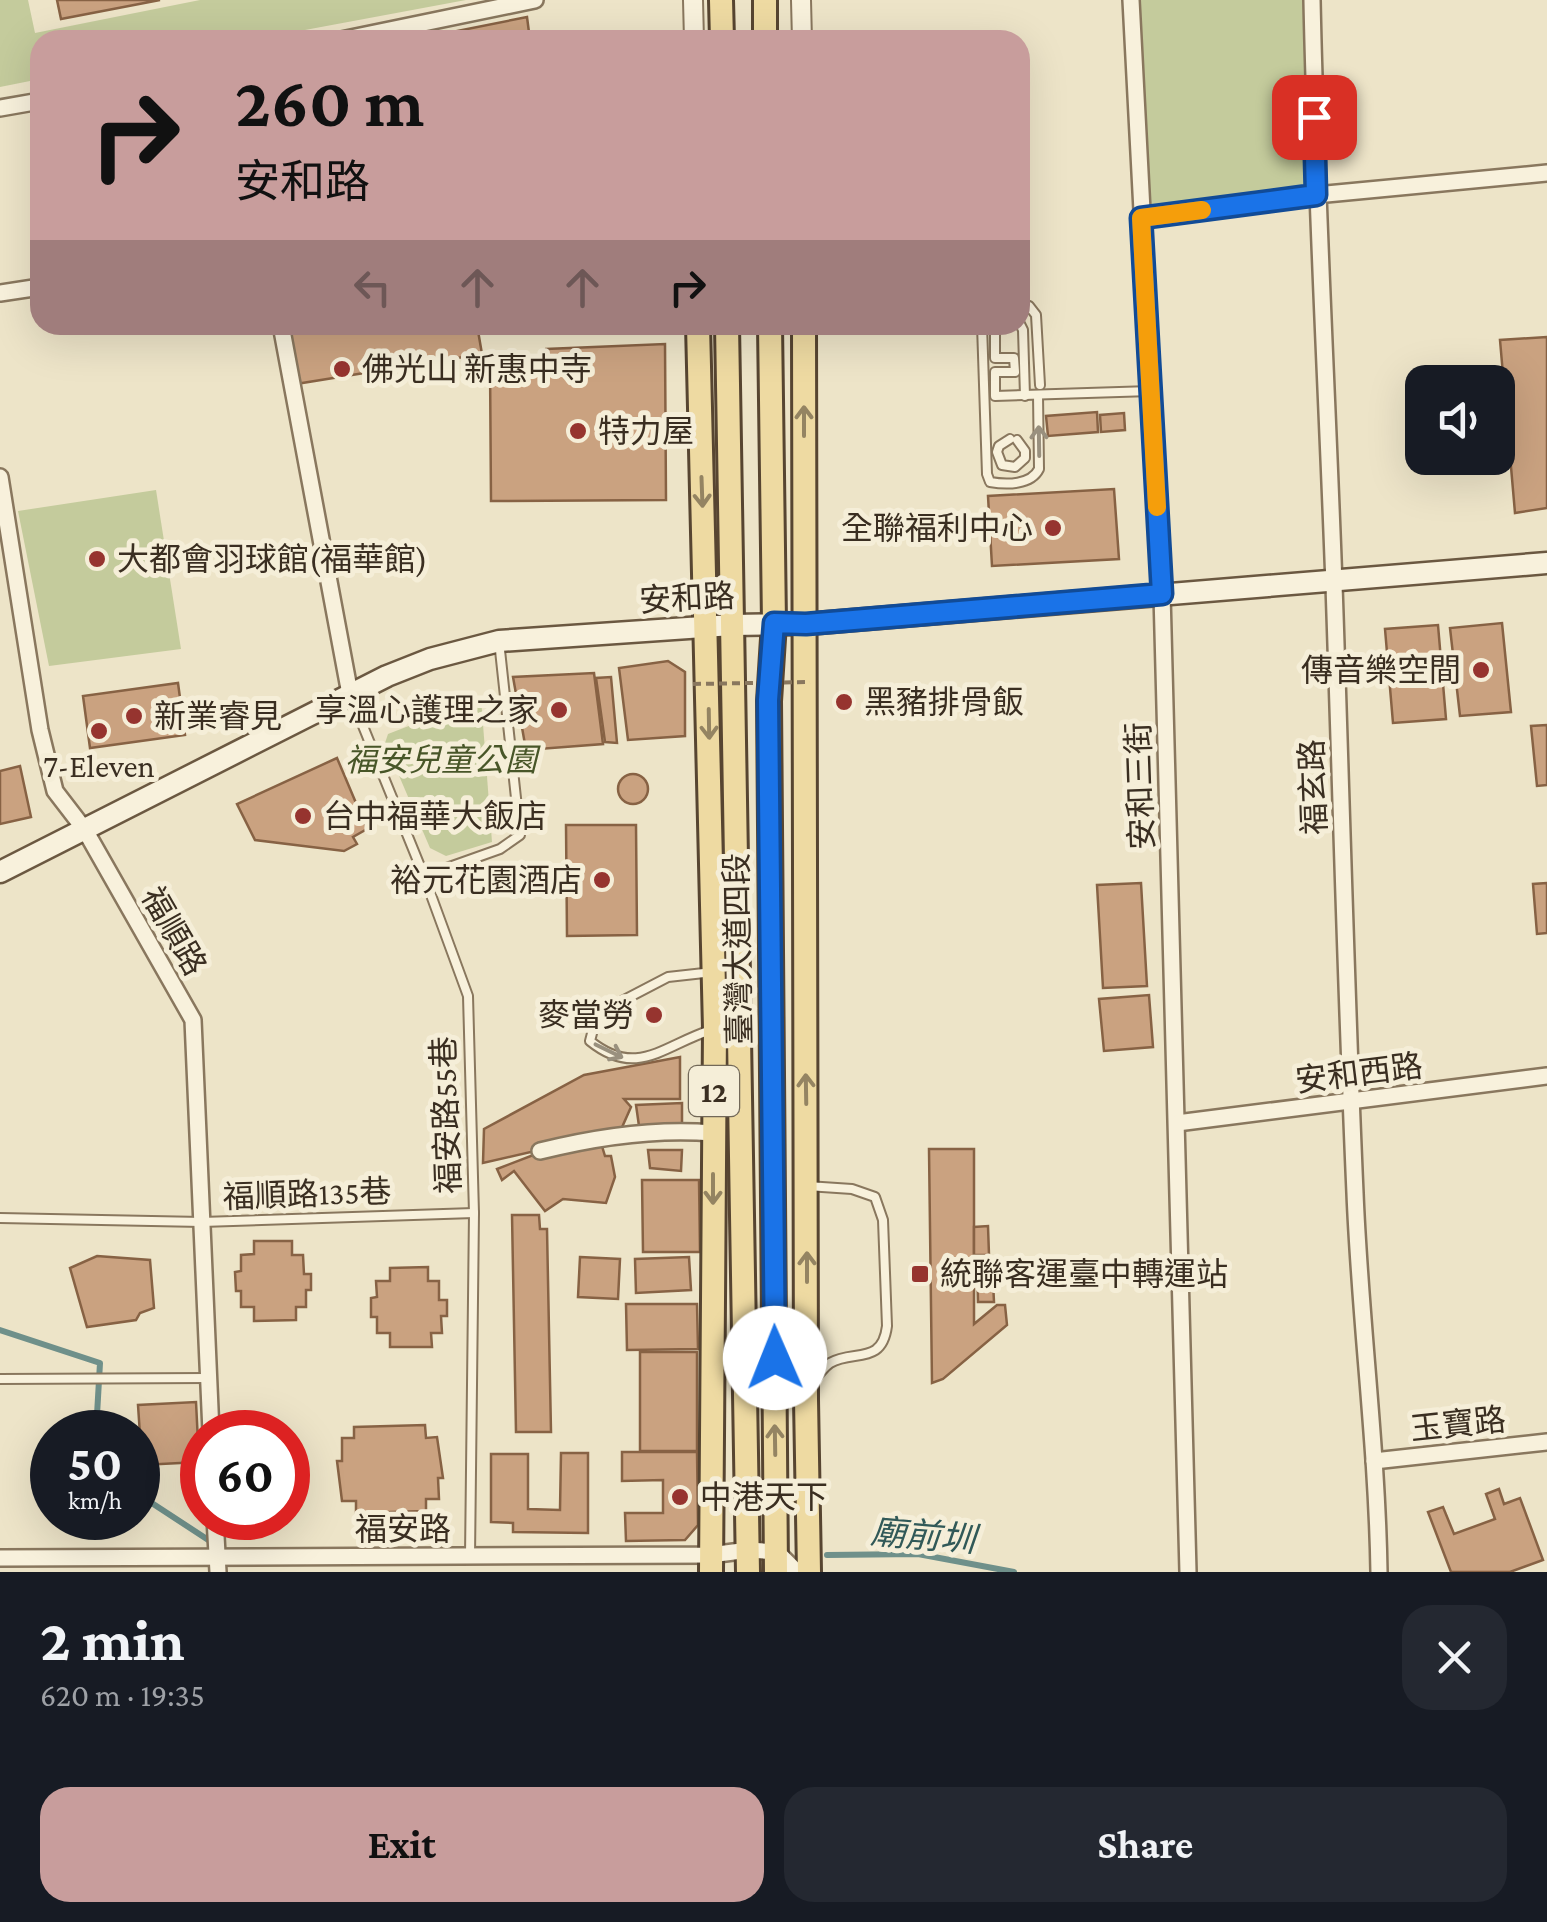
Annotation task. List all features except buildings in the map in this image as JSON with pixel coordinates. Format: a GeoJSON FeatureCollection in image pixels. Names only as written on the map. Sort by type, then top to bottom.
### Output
{"type":"FeatureCollection","features":[{"type":"Feature","properties":{"kind":"main road"},"geometry":{"type":"LineString","coordinates":[[721,0],[722,30]]}},
{"type":"Feature","properties":{"kind":"main road"},"geometry":{"type":"LineString","coordinates":[[765,0],[765,30]]}},
{"type":"Feature","properties":{"kind":"main road","name":"臺灣大道四段"},"geometry":{"type":"LineString","coordinates":[[698,335],[716,1029],[710,1563]]}},
{"type":"Feature","properties":{"kind":"main road","name":"臺灣大道四段"},"geometry":{"type":"LineString","coordinates":[[726,335],[749,1561]]}},
{"type":"Feature","properties":{"kind":"main road","name":"臺灣大道四段"},"geometry":{"type":"LineString","coordinates":[[770,335],[774,623],[768,700],[776,1562]]}},
{"type":"Feature","properties":{"kind":"main road","name":"臺灣大道四段"},"geometry":{"type":"LineString","coordinates":[[804,335],[806,1400],[810,1572]]}},
{"type":"Feature","properties":{"kind":"main road","name":"安和路"},"geometry":{"type":"LineString","coordinates":[[0,872],[350,694],[430,659],[499,641],[732,625],[806,624],[1547,563]]}},
{"type":"Feature","properties":{"kind":"street"},"geometry":{"type":"LineString","coordinates":[[390,30],[535,0]]}},
{"type":"Feature","properties":{"kind":"street"},"geometry":{"type":"LineString","coordinates":[[693,0],[694,30]]}},
{"type":"Feature","properties":{"kind":"street"},"geometry":{"type":"LineString","coordinates":[[802,0],[802,30]]}},
{"type":"Feature","properties":{"kind":"street","name":"安和三街"},"geometry":{"type":"LineString","coordinates":[[1131,0],[1162,594],[1188,1572]]}},
{"type":"Feature","properties":{"kind":"street","name":"福玄路"},"geometry":{"type":"LineString","coordinates":[[1312,0],[1351,1102],[1378,1572]]}},
{"type":"Feature","properties":{"kind":"street"},"geometry":{"type":"LineString","coordinates":[[0,108],[30,103]]}},
{"type":"Feature","properties":{"kind":"street"},"geometry":{"type":"LineString","coordinates":[[1141,218],[1316,195],[1547,173]]}},
{"type":"Feature","properties":{"kind":"street"},"geometry":{"type":"LineString","coordinates":[[0,293],[30,288]]}},
{"type":"Feature","properties":{"kind":"street"},"geometry":{"type":"LineString","coordinates":[[283,335],[350,694]]}},
{"type":"Feature","properties":{"kind":"street","name":"福順路"},"geometry":{"type":"LineString","coordinates":[[0,477],[40,730],[55,791],[84,830],[193,1020],[210,1410]]}},
{"type":"Feature","properties":{"kind":"street","name":"安和西路"},"geometry":{"type":"LineString","coordinates":[[1177,1123],[1547,1076]]}},
{"type":"Feature","properties":{"kind":"street"},"geometry":{"type":"LineString","coordinates":[[540,1151],[591,1138],[688,1131],[713,1133]]}},
{"type":"Feature","properties":{"kind":"street","name":"玉寶路"},"geometry":{"type":"LineString","coordinates":[[1374,1460],[1547,1442]]}},
{"type":"Feature","properties":{"kind":"street","name":"福安路"},"geometry":{"type":"LineString","coordinates":[[0,1558],[217,1564],[776,1562]]}},
{"type":"Feature","properties":{"kind":"street"},"geometry":{"type":"LineString","coordinates":[[776,1562],[797,1572]]}},
{"type":"Feature","properties":{"kind":"lane"},"geometry":{"type":"LineString","coordinates":[[982,335],[987,474],[990,482],[1027,481],[1039,469],[1038,341],[1036,315],[1030,307]]}},
{"type":"Feature","properties":{"kind":"lane"},"geometry":{"type":"LineString","coordinates":[[994,335],[995,358],[1014,358],[1016,372],[995,372],[995,396],[1025,396],[1039,390],[1151,391]]}},
{"type":"Feature","properties":{"kind":"lane"},"geometry":{"type":"LineString","coordinates":[[1023,335],[1025,396]]}},
{"type":"Feature","properties":{"kind":"lane"},"geometry":{"type":"LineString","coordinates":[[424,876],[500,849],[520,835],[499,641]]}},
{"type":"Feature","properties":{"kind":"lane","name":"福安路55巷"},"geometry":{"type":"LineString","coordinates":[[350,694],[468,996],[474,1214],[470,1564]]}},
{"type":"Feature","properties":{"kind":"lane"},"geometry":{"type":"LineString","coordinates":[[714,972],[668,977],[596,1014],[590,1041],[614,1058],[645,1059],[716,1029]]}},
{"type":"Feature","properties":{"kind":"lane"},"geometry":{"type":"LineString","coordinates":[[806,1400],[813,1382],[826,1366],[874,1351],[884,1340],[887,1326],[883,1220],[876,1197],[852,1189],[807,1186]]}},
{"type":"Feature","properties":{"kind":"lane","name":"福順路135巷"},"geometry":{"type":"LineString","coordinates":[[0,1218],[202,1222],[474,1214]]}},
{"type":"Feature","properties":{"kind":"lane"},"geometry":{"type":"LineString","coordinates":[[0,1378],[208,1378]]}},
{"type":"Feature","properties":{"kind":"path"},"geometry":{"type":"LineString","coordinates":[[693,684],[810,682]]}},
{"type":"Feature","properties":{"kind":"path"},"geometry":{"type":"LineString","coordinates":[[703,1488],[824,1484]]}},
{"type":"Feature","properties":{"kind":"green space"},"geometry":{"type":"Polygon","coordinates":[[[0,0],[28,0],[34,30],[30,30],[30,81],[0,87],[0,0]]]}},
{"type":"Feature","properties":{"kind":"green space"},"geometry":{"type":"Polygon","coordinates":[[[200,0],[466,0],[305,30],[50,30],[200,0]]]}},
{"type":"Feature","properties":{"kind":"green space"},"geometry":{"type":"Polygon","coordinates":[[[1138,0],[1305,0],[1310,187],[1148,208],[1138,0]]]}},
{"type":"Feature","properties":{"kind":"green space","name":"大都會羽球館(福華館)"},"geometry":{"type":"Polygon","coordinates":[[[156,490],[181,649],[49,666],[18,511],[156,490]]]}},
{"type":"Feature","properties":{"kind":"green space","name":"福安兒童公園"},"geometry":{"type":"Polygon","coordinates":[[[481,698],[492,842],[446,856],[430,848],[385,743],[388,734],[481,698]]]}},
{"type":"Feature","properties":{"kind":"waterway","name":"廟前圳"},"geometry":{"type":"LineString","coordinates":[[0,1330],[100,1363],[97,1410]]}},
{"type":"Feature","properties":{"kind":"waterway","name":"廟前圳"},"geometry":{"type":"LineString","coordinates":[[160,1508],[216,1545]]}},
{"type":"Feature","properties":{"kind":"waterway","name":"廟前圳"},"geometry":{"type":"LineString","coordinates":[[827,1555],[918,1554],[1014,1572]]}},
{"type":"Feature","properties":{"kind":"slow traffic"},"geometry":{"type":"LineString","coordinates":[[1157,507],[1141,218],[1202,210]]}},
{"type":"Feature","properties":{"kind":"place","name":"佛光山 新惠中寺"},"geometry":{"type":"Point","coordinates":[342,369]}},
{"type":"Feature","properties":{"kind":"place","name":"特力屋"},"geometry":{"type":"Point","coordinates":[578,431]}},
{"type":"Feature","properties":{"kind":"place","name":"全聯福利中心"},"geometry":{"type":"Point","coordinates":[1053,528]}},
{"type":"Feature","properties":{"kind":"place","name":"大都會羽球館(福華館)"},"geometry":{"type":"Point","coordinates":[97,559]}},
{"type":"Feature","properties":{"kind":"place","name":"傳音樂空間"},"geometry":{"type":"Point","coordinates":[1481,670]}},
{"type":"Feature","properties":{"kind":"place","name":"黑豬排骨飯"},"geometry":{"type":"Point","coordinates":[844,702]}},
{"type":"Feature","properties":{"kind":"place","name":"享溫心護理之家"},"geometry":{"type":"Point","coordinates":[559,710]}},
{"type":"Feature","properties":{"kind":"place","name":"新業睿見"},"geometry":{"type":"Point","coordinates":[134,716]}},
{"type":"Feature","properties":{"kind":"place","name":"7-Eleven"},"geometry":{"type":"Point","coordinates":[99,731]}},
{"type":"Feature","properties":{"kind":"place","name":"台中福華大飯店"},"geometry":{"type":"Point","coordinates":[303,816]}},
{"type":"Feature","properties":{"kind":"place","name":"裕元花園酒店"},"geometry":{"type":"Point","coordinates":[602,880]}},
{"type":"Feature","properties":{"kind":"place","name":"麥當勞"},"geometry":{"type":"Point","coordinates":[654,1015]}},
{"type":"Feature","properties":{"kind":"place","name":"統聯客運臺中轉運站"},"geometry":{"type":"Point","coordinates":[920,1274]}},
{"type":"Feature","properties":{"kind":"place","name":"中港天下"},"geometry":{"type":"Point","coordinates":[680,1497]}},
{"type":"Feature","properties":{"kind":"route"},"geometry":{"type":"LineString","coordinates":[[775,1358],[768,700],[774,623],[806,624],[1162,594],[1141,218],[1316,195],[1314,117]]}}]}
